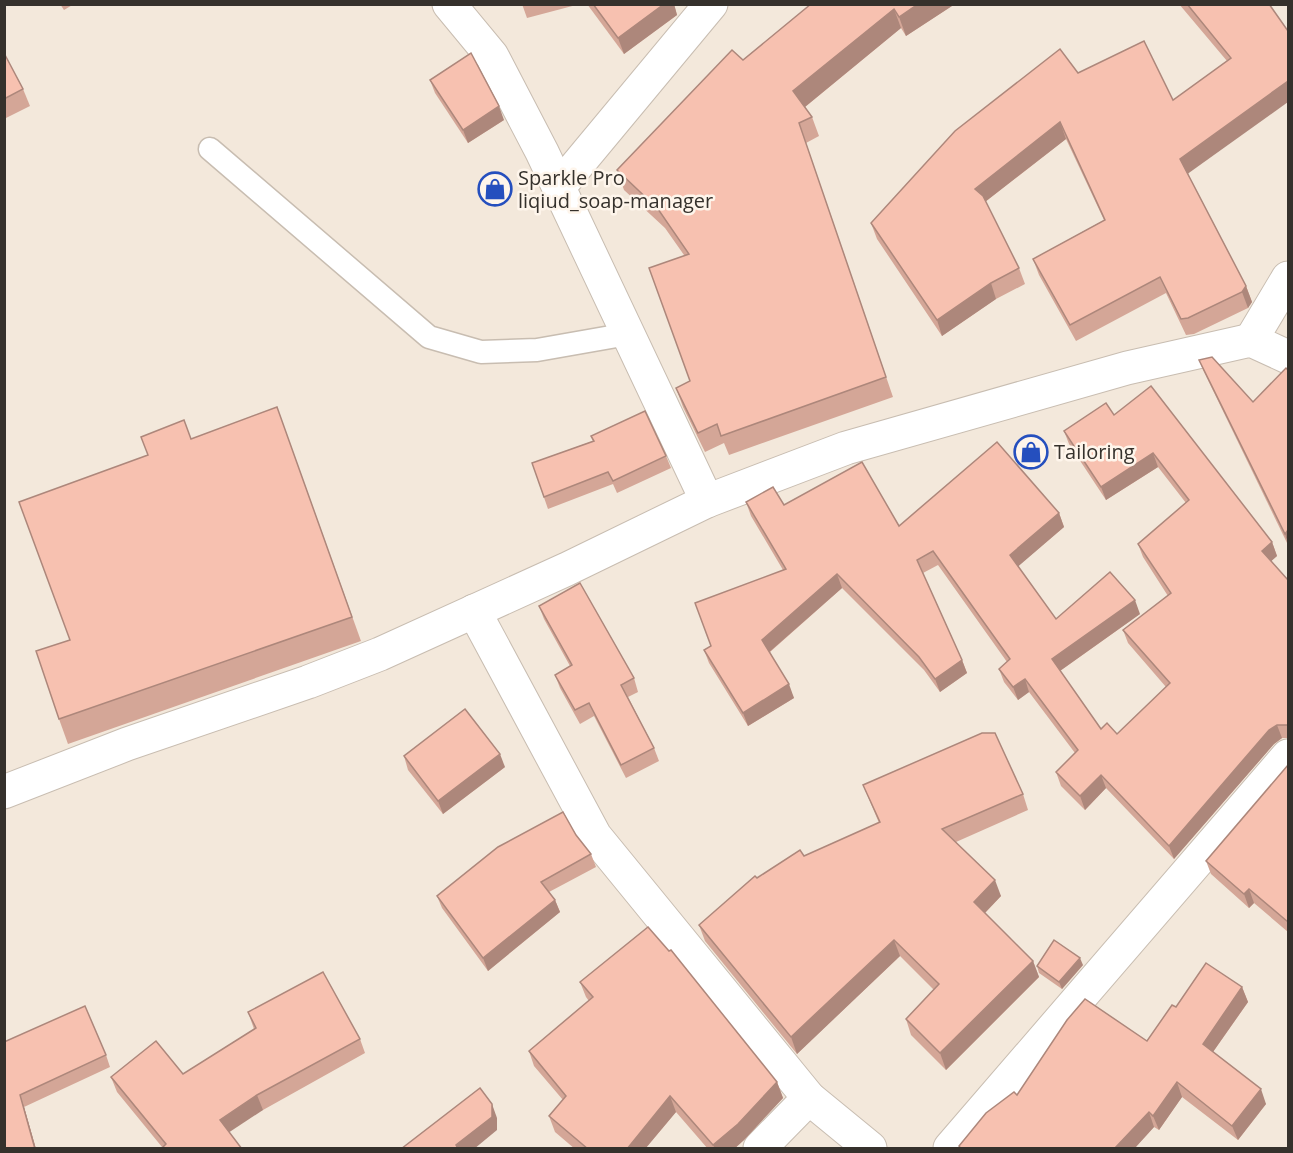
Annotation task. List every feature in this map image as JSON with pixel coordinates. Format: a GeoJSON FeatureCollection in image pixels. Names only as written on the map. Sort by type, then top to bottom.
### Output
{"type":"FeatureCollection","features":[{"type":"Feature","properties":{"kind":"street"},"geometry":{"type":"LineString","coordinates":[[449,4],[492,56],[559,187],[707,501]]}},
{"type":"Feature","properties":{"kind":"street"},"geometry":{"type":"LineString","coordinates":[[559,187],[711,4]]}},
{"type":"Feature","properties":{"kind":"street"},"geometry":{"type":"LineString","coordinates":[[1251,340],[1288,278]]}},
{"type":"Feature","properties":{"kind":"street"},"geometry":{"type":"LineString","coordinates":[[4,792],[128,744],[308,682],[380,654],[707,501],[846,448],[1127,368],[1251,340],[1288,357]]}},
{"type":"Feature","properties":{"kind":"street"},"geometry":{"type":"LineString","coordinates":[[474,611],[595,836],[686,944],[809,1098],[870,1149]]}},
{"type":"Feature","properties":{"kind":"street"},"geometry":{"type":"LineString","coordinates":[[950,1149],[1288,756]]}},
{"type":"Feature","properties":{"kind":"street"},"geometry":{"type":"LineString","coordinates":[[760,1149],[809,1098]]}},
{"type":"Feature","properties":{"kind":"lane"},"geometry":{"type":"LineString","coordinates":[[210,148],[429,337],[481,352],[537,350],[628,334]]}},
{"type":"Feature","properties":{"kind":"building"},"geometry":{"type":"Polygon","coordinates":[[[593,4],[664,4],[618,38],[593,4]]]}},
{"type":"Feature","properties":{"kind":"building"},"geometry":{"type":"Polygon","coordinates":[[[811,4],[918,4],[899,17],[894,9],[793,91],[812,117],[799,123],[886,377],[721,436],[717,424],[698,433],[676,388],[690,381],[649,268],[689,254],[658,209],[617,170],[732,50],[743,60],[811,4]]]}},
{"type":"Feature","properties":{"kind":"building"},"geometry":{"type":"Polygon","coordinates":[[[1187,4],[1269,4],[1288,31],[1288,81],[1180,159],[1246,286],[1242,292],[1188,318],[1181,319],[1160,277],[1070,325],[1033,259],[1105,220],[1060,122],[975,189],[983,196],[1019,268],[991,283],[937,320],[871,223],[955,131],[1060,49],[1078,73],[1144,41],[1173,100],[1231,58],[1187,4]]]}},
{"type":"Feature","properties":{"kind":"building"},"geometry":{"type":"Polygon","coordinates":[[[4,53],[23,89],[4,99],[4,53]]]}},
{"type":"Feature","properties":{"kind":"building"},"geometry":{"type":"Polygon","coordinates":[[[471,53],[499,106],[463,130],[430,80],[471,53]]]}},
{"type":"Feature","properties":{"kind":"building"},"geometry":{"type":"Polygon","coordinates":[[[1212,357],[1253,402],[1286,368],[1288,370],[1288,530],[1285,534],[1199,360],[1212,357]]]}},
{"type":"Feature","properties":{"kind":"building"},"geometry":{"type":"Polygon","coordinates":[[[1151,386],[1272,542],[1262,551],[1288,580],[1288,725],[1277,725],[1269,730],[1169,846],[1101,775],[1080,796],[1056,772],[1078,750],[1025,679],[1013,687],[999,669],[1010,659],[933,551],[917,560],[962,660],[935,679],[919,657],[837,574],[762,640],[789,684],[743,713],[704,650],[711,646],[695,603],[786,569],[746,502],[773,487],[784,505],[862,462],[899,526],[997,442],[1059,513],[1010,555],[1056,619],[1110,572],[1135,600],[1052,659],[1101,729],[1107,723],[1117,734],[1170,683],[1123,630],[1171,593],[1138,544],[1189,500],[1153,453],[1101,487],[1064,431],[1106,403],[1114,415],[1151,386]]]}},
{"type":"Feature","properties":{"kind":"building"},"geometry":{"type":"Polygon","coordinates":[[[277,407],[352,617],[59,719],[36,651],[70,640],[19,502],[148,455],[141,437],[184,420],[191,439],[277,407]]]}},
{"type":"Feature","properties":{"kind":"building"},"geometry":{"type":"Polygon","coordinates":[[[645,411],[666,456],[613,481],[608,472],[544,497],[532,463],[594,441],[591,436],[645,411]]]}},
{"type":"Feature","properties":{"kind":"building"},"geometry":{"type":"Polygon","coordinates":[[[580,583],[634,678],[621,685],[654,748],[621,765],[589,703],[575,710],[555,675],[572,665],[539,606],[580,583]]]}},
{"type":"Feature","properties":{"kind":"building"},"geometry":{"type":"Polygon","coordinates":[[[465,709],[500,754],[438,801],[404,756],[465,709]]]}},
{"type":"Feature","properties":{"kind":"building"},"geometry":{"type":"Polygon","coordinates":[[[982,733],[995,733],[1023,794],[942,829],[995,880],[974,902],[1033,961],[940,1053],[906,1019],[939,984],[894,940],[791,1037],[699,925],[755,876],[757,878],[800,850],[804,856],[880,822],[863,785],[982,733]]]}},
{"type":"Feature","properties":{"kind":"building"},"geometry":{"type":"Polygon","coordinates":[[[1288,765],[1288,922],[1249,889],[1244,894],[1206,861],[1288,765]]]}},
{"type":"Feature","properties":{"kind":"building"},"geometry":{"type":"Polygon","coordinates":[[[563,812],[576,835],[591,854],[541,882],[555,900],[483,958],[437,896],[498,847],[563,812]]]}},
{"type":"Feature","properties":{"kind":"building"},"geometry":{"type":"Polygon","coordinates":[[[648,927],[669,951],[671,950],[777,1082],[738,1124],[713,1145],[670,1096],[627,1149],[588,1149],[549,1116],[566,1096],[529,1051],[593,997],[580,982],[648,927]]]}},
{"type":"Feature","properties":{"kind":"building"},"geometry":{"type":"Polygon","coordinates":[[[1054,940],[1080,958],[1059,982],[1037,966],[1054,940]]]}},
{"type":"Feature","properties":{"kind":"building"},"geometry":{"type":"Polygon","coordinates":[[[1206,963],[1242,987],[1203,1044],[1261,1089],[1232,1126],[1177,1082],[1153,1116],[1149,1112],[1114,1149],[961,1149],[959,1146],[986,1113],[1014,1092],[1017,1095],[1067,1020],[1085,999],[1147,1041],[1172,1005],[1176,1007],[1206,963]]]}},
{"type":"Feature","properties":{"kind":"building"},"geometry":{"type":"Polygon","coordinates":[[[323,972],[360,1039],[257,1095],[220,1120],[242,1149],[161,1149],[166,1144],[111,1077],[156,1041],[183,1074],[256,1028],[248,1012],[323,972]]]}},
{"type":"Feature","properties":{"kind":"building"},"geometry":{"type":"Polygon","coordinates":[[[85,1006],[106,1055],[20,1095],[35,1149],[4,1149],[4,1042],[85,1006]]]}},
{"type":"Feature","properties":{"kind":"building"},"geometry":{"type":"Polygon","coordinates":[[[480,1088],[492,1104],[492,1117],[456,1145],[458,1149],[401,1149],[480,1088]]]}},
{"type":"Feature","properties":{"kind":"place","name":"Sparkle Pro liqiud_soap-manager"},"geometry":{"type":"Point","coordinates":[495,189]}},
{"type":"Feature","properties":{"kind":"place","name":"Tailoring"},"geometry":{"type":"Point","coordinates":[1031,452]}}]}
